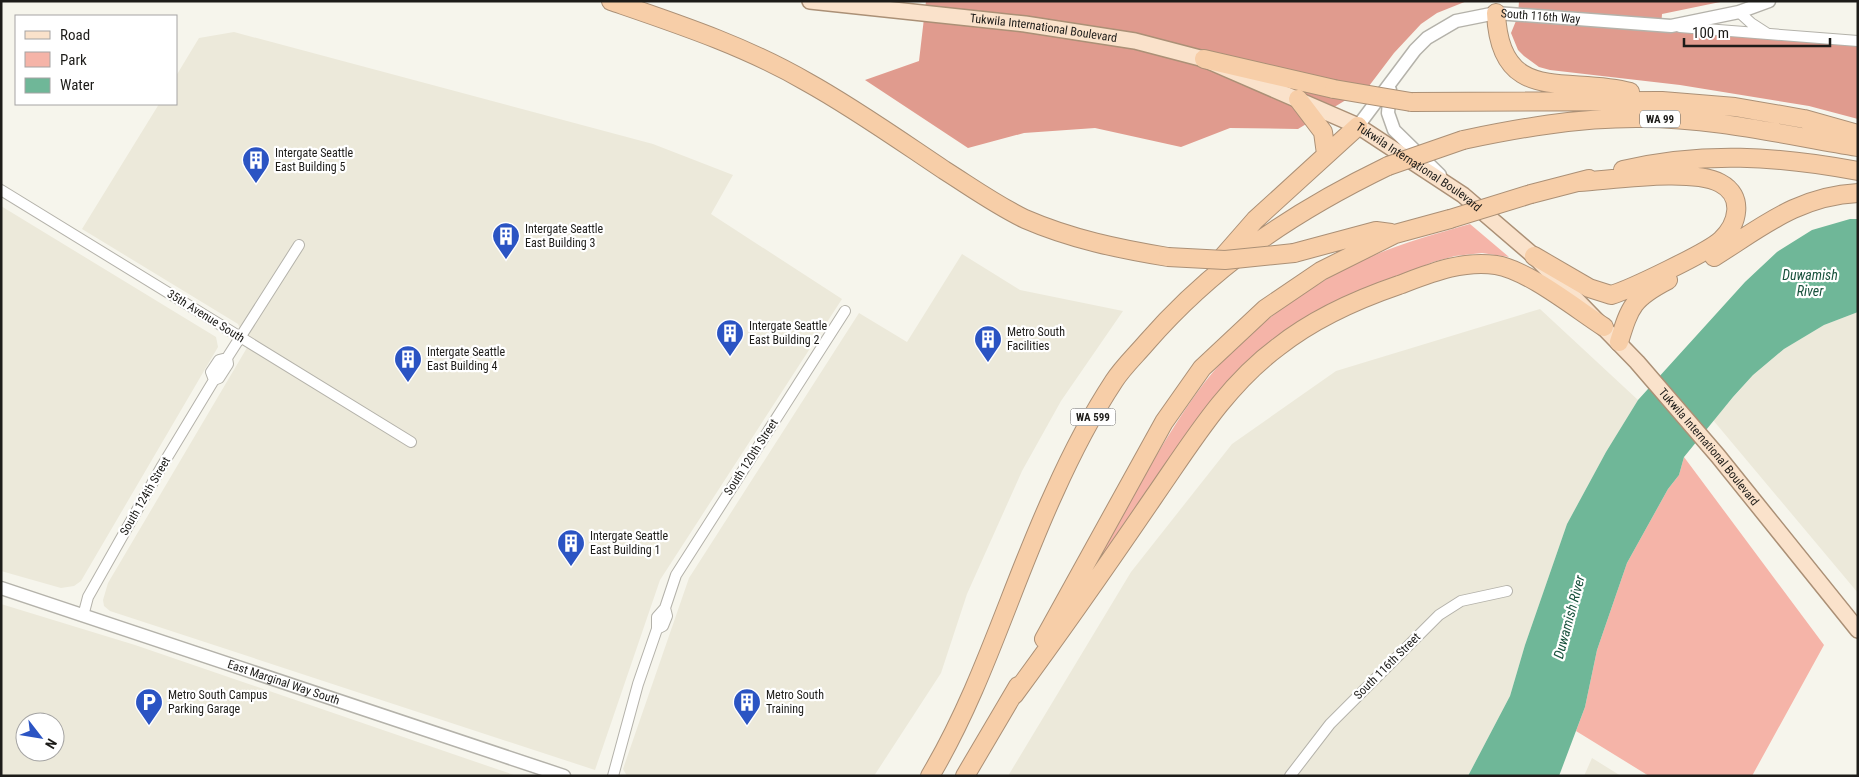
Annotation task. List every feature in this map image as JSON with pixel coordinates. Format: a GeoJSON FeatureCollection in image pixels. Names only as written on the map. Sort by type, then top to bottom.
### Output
{"type":"FeatureCollection","features":[{"type":"Feature","properties":{"kind":"highway"},"geometry":{"type":"LineString","coordinates":[[611,1],[704,32],[757,55],[822,91],[983,197],[1025,218],[1059,232],[1110,247],[1168,257],[1225,260],[1294,253],[1376,231],[1395,234]]}},
{"type":"Feature","properties":{"kind":"highway"},"geometry":{"type":"LineString","coordinates":[[1496,13],[1497,33],[1507,60],[1532,79],[1545,83],[1624,90],[1662,101]]}},
{"type":"Feature","properties":{"kind":"highway"},"geometry":{"type":"LineString","coordinates":[[1204,59],[1334,89],[1411,102],[1482,104],[1662,101],[1735,108],[1796,118],[1858,134]]}},
{"type":"Feature","properties":{"kind":"highway"},"geometry":{"type":"LineString","coordinates":[[1298,99],[1323,132],[1326,154]]}},
{"type":"Feature","properties":{"kind":"highway","name":"WA 99"},"geometry":{"type":"LineString","coordinates":[[1388,166],[1463,140],[1519,128],[1573,121],[1637,118],[1690,120],[1736,126],[1858,147]]}},
{"type":"Feature","properties":{"kind":"highway"},"geometry":{"type":"LineString","coordinates":[[1164,323],[1255,220],[1358,126]]}},
{"type":"Feature","properties":{"kind":"highway"},"geometry":{"type":"LineString","coordinates":[[965,776],[1014,695],[1164,422],[1202,368],[1234,336],[1273,304],[1321,271],[1395,234],[1531,194],[1626,169],[1677,160],[1720,157],[1792,160],[1858,172]]}},
{"type":"Feature","properties":{"kind":"highway","name":"WA 599"},"geometry":{"type":"LineString","coordinates":[[930,776],[957,727],[1054,493],[1077,446],[1114,380],[1164,323],[1223,268],[1262,237],[1337,191],[1388,166]]}},
{"type":"Feature","properties":{"kind":"highway"},"geometry":{"type":"LineString","coordinates":[[1534,256],[1589,288],[1611,295],[1712,247],[1728,233],[1737,214],[1736,201],[1728,189],[1720,183],[1700,178],[1637,178],[1579,182]]}},
{"type":"Feature","properties":{"kind":"highway"},"geometry":{"type":"LineString","coordinates":[[1619,342],[1629,309],[1634,302],[1661,284],[1713,257],[1786,211],[1828,196],[1858,193]]}},
{"type":"Feature","properties":{"kind":"highway"},"geometry":{"type":"LineString","coordinates":[[1014,695],[1064,628],[1208,420],[1243,378],[1277,347],[1303,330],[1384,290],[1438,270],[1478,265],[1498,266],[1528,278],[1604,327]]}},
{"type":"Feature","properties":{"kind":"main road","name":"Tukwila International Boulevard"},"geometry":{"type":"LineString","coordinates":[[810,1],[1025,24],[1134,42],[1204,59],[1358,126],[1452,187],[1534,256],[1637,362],[1718,456],[1858,630]]}},
{"type":"Feature","properties":{"kind":"street","name":"South 116th Way"},"geometry":{"type":"LineString","coordinates":[[1358,126],[1391,79],[1415,50],[1441,29],[1456,21],[1496,13],[1671,26],[1739,12],[1768,1]]}},
{"type":"Feature","properties":{"kind":"street"},"geometry":{"type":"LineString","coordinates":[[1739,12],[1751,23],[1771,36]]}},
{"type":"Feature","properties":{"kind":"street"},"geometry":{"type":"LineString","coordinates":[[1671,26],[1858,42]]}},
{"type":"Feature","properties":{"kind":"street"},"geometry":{"type":"LineString","coordinates":[[1391,79],[1388,113],[1394,130],[1452,187]]}},
{"type":"Feature","properties":{"kind":"street","name":"35th Avenue South"},"geometry":{"type":"LineString","coordinates":[[1,190],[411,442]]}},
{"type":"Feature","properties":{"kind":"street","name":"South 124th Street"},"geometry":{"type":"LineString","coordinates":[[82,616],[88,597],[162,466],[214,380],[219,378],[228,364],[228,358],[299,245]]}},
{"type":"Feature","properties":{"kind":"street","name":"South 120th Street"},"geometry":{"type":"LineString","coordinates":[[613,776],[638,684],[657,629],[663,626],[666,620],[665,608],[676,574],[845,310]]}},
{"type":"Feature","properties":{"kind":"street","name":"East Marginal Way South"},"geometry":{"type":"LineString","coordinates":[[1,588],[564,776]]}},
{"type":"Feature","properties":{"kind":"street","name":"South 116th Street"},"geometry":{"type":"LineString","coordinates":[[1290,776],[1330,724],[1439,614],[1461,601],[1507,591]]}},
{"type":"Feature","properties":{"kind":"shaded area"},"geometry":{"type":"Polygon","coordinates":[[[926,1],[1467,1],[1437,13],[1421,24],[1394,53],[1369,86],[1298,129],[1230,128],[1181,147],[1095,128],[1024,133],[968,148],[865,80],[919,61],[926,1]]]}},
{"type":"Feature","properties":{"kind":"shaded area"},"geometry":{"type":"Polygon","coordinates":[[[1519,1],[1725,1],[1662,14],[1661,28],[1774,40],[1858,45],[1858,119],[1809,106],[1680,85],[1550,70],[1539,67],[1518,50],[1511,33],[1518,16],[1519,1]]]}},
{"type":"Feature","properties":{"kind":"shaded area"},"geometry":{"type":"Polygon","coordinates":[[[234,32],[653,144],[733,175],[711,214],[842,299],[660,580],[595,770],[110,611],[104,606],[103,600],[108,583],[248,346],[238,324],[82,229],[158,105],[178,105],[178,73],[199,38],[234,32]]]}},
{"type":"Feature","properties":{"kind":"shaded area"},"geometry":{"type":"Polygon","coordinates":[[[1,206],[216,337],[218,347],[81,581],[74,586],[61,588],[1,571],[1,206]]]}},
{"type":"Feature","properties":{"kind":"shaded area"},"geometry":{"type":"Polygon","coordinates":[[[962,254],[1020,290],[1123,311],[1061,401],[1022,471],[967,594],[941,673],[874,776],[627,776],[623,769],[689,578],[859,313],[907,342],[962,254]]]}},
{"type":"Feature","properties":{"kind":"shaded area"},"geometry":{"type":"Polygon","coordinates":[[[1540,309],[1638,400],[1606,452],[1567,524],[1525,645],[1510,696],[1468,776],[1008,776],[1131,572],[1232,444],[1336,371],[1540,309]]]}},
{"type":"Feature","properties":{"kind":"shaded area"},"geometry":{"type":"Polygon","coordinates":[[[1858,312],[1858,593],[1713,420],[1753,375],[1784,349],[1824,325],[1858,312]]]}},
{"type":"Feature","properties":{"kind":"shaded area"},"geometry":{"type":"Polygon","coordinates":[[[1,604],[135,645],[517,776],[1,776],[1,604]]]}},
{"type":"Feature","properties":{"kind":"shaded area"},"geometry":{"type":"Polygon","coordinates":[[[1592,758],[1621,776],[1584,776],[1592,758]]]}},
{"type":"Feature","properties":{"kind":"green space"},"geometry":{"type":"Polygon","coordinates":[[[1470,224],[1509,257],[1482,253],[1455,256],[1433,262],[1371,288],[1289,332],[1096,564],[1182,414],[1212,373],[1249,336],[1269,318],[1313,287],[1359,262],[1399,245],[1470,224]]]}},
{"type":"Feature","properties":{"kind":"green space"},"geometry":{"type":"Polygon","coordinates":[[[1684,457],[1824,645],[1752,776],[1649,776],[1576,731],[1585,707],[1597,650],[1627,563],[1668,489],[1679,475],[1684,457]]]}},
{"type":"Feature","properties":{"kind":"water","name":"Duwamish River"},"geometry":{"type":"Polygon","coordinates":[[[1850,219],[1858,219],[1858,312],[1824,325],[1784,349],[1753,375],[1684,457],[1679,475],[1668,489],[1627,563],[1597,650],[1585,707],[1559,776],[1468,776],[1510,696],[1525,645],[1567,524],[1606,452],[1638,400],[1745,282],[1777,252],[1812,230],[1850,219]]]}},
{"type":"Feature","properties":{"kind":"place","name":"Intergate Seattle East Building 5"},"geometry":{"type":"Point","coordinates":[256,184]}},
{"type":"Feature","properties":{"kind":"place","name":"Intergate Seattle East Building 3"},"geometry":{"type":"Point","coordinates":[506,260]}},
{"type":"Feature","properties":{"kind":"place","name":"Intergate Seattle East Building 2"},"geometry":{"type":"Point","coordinates":[730,357]}},
{"type":"Feature","properties":{"kind":"place","name":"Metro South Facilities"},"geometry":{"type":"Point","coordinates":[988,363]}},
{"type":"Feature","properties":{"kind":"place","name":"Intergate Seattle East Building 4"},"geometry":{"type":"Point","coordinates":[408,383]}},
{"type":"Feature","properties":{"kind":"place","name":"Intergate Seattle East Building 1"},"geometry":{"type":"Point","coordinates":[571,567]}},
{"type":"Feature","properties":{"kind":"place","name":"Metro South Campus Parking Garage"},"geometry":{"type":"Point","coordinates":[149,726]}},
{"type":"Feature","properties":{"kind":"place","name":"Metro South Training"},"geometry":{"type":"Point","coordinates":[747,726]}}]}
